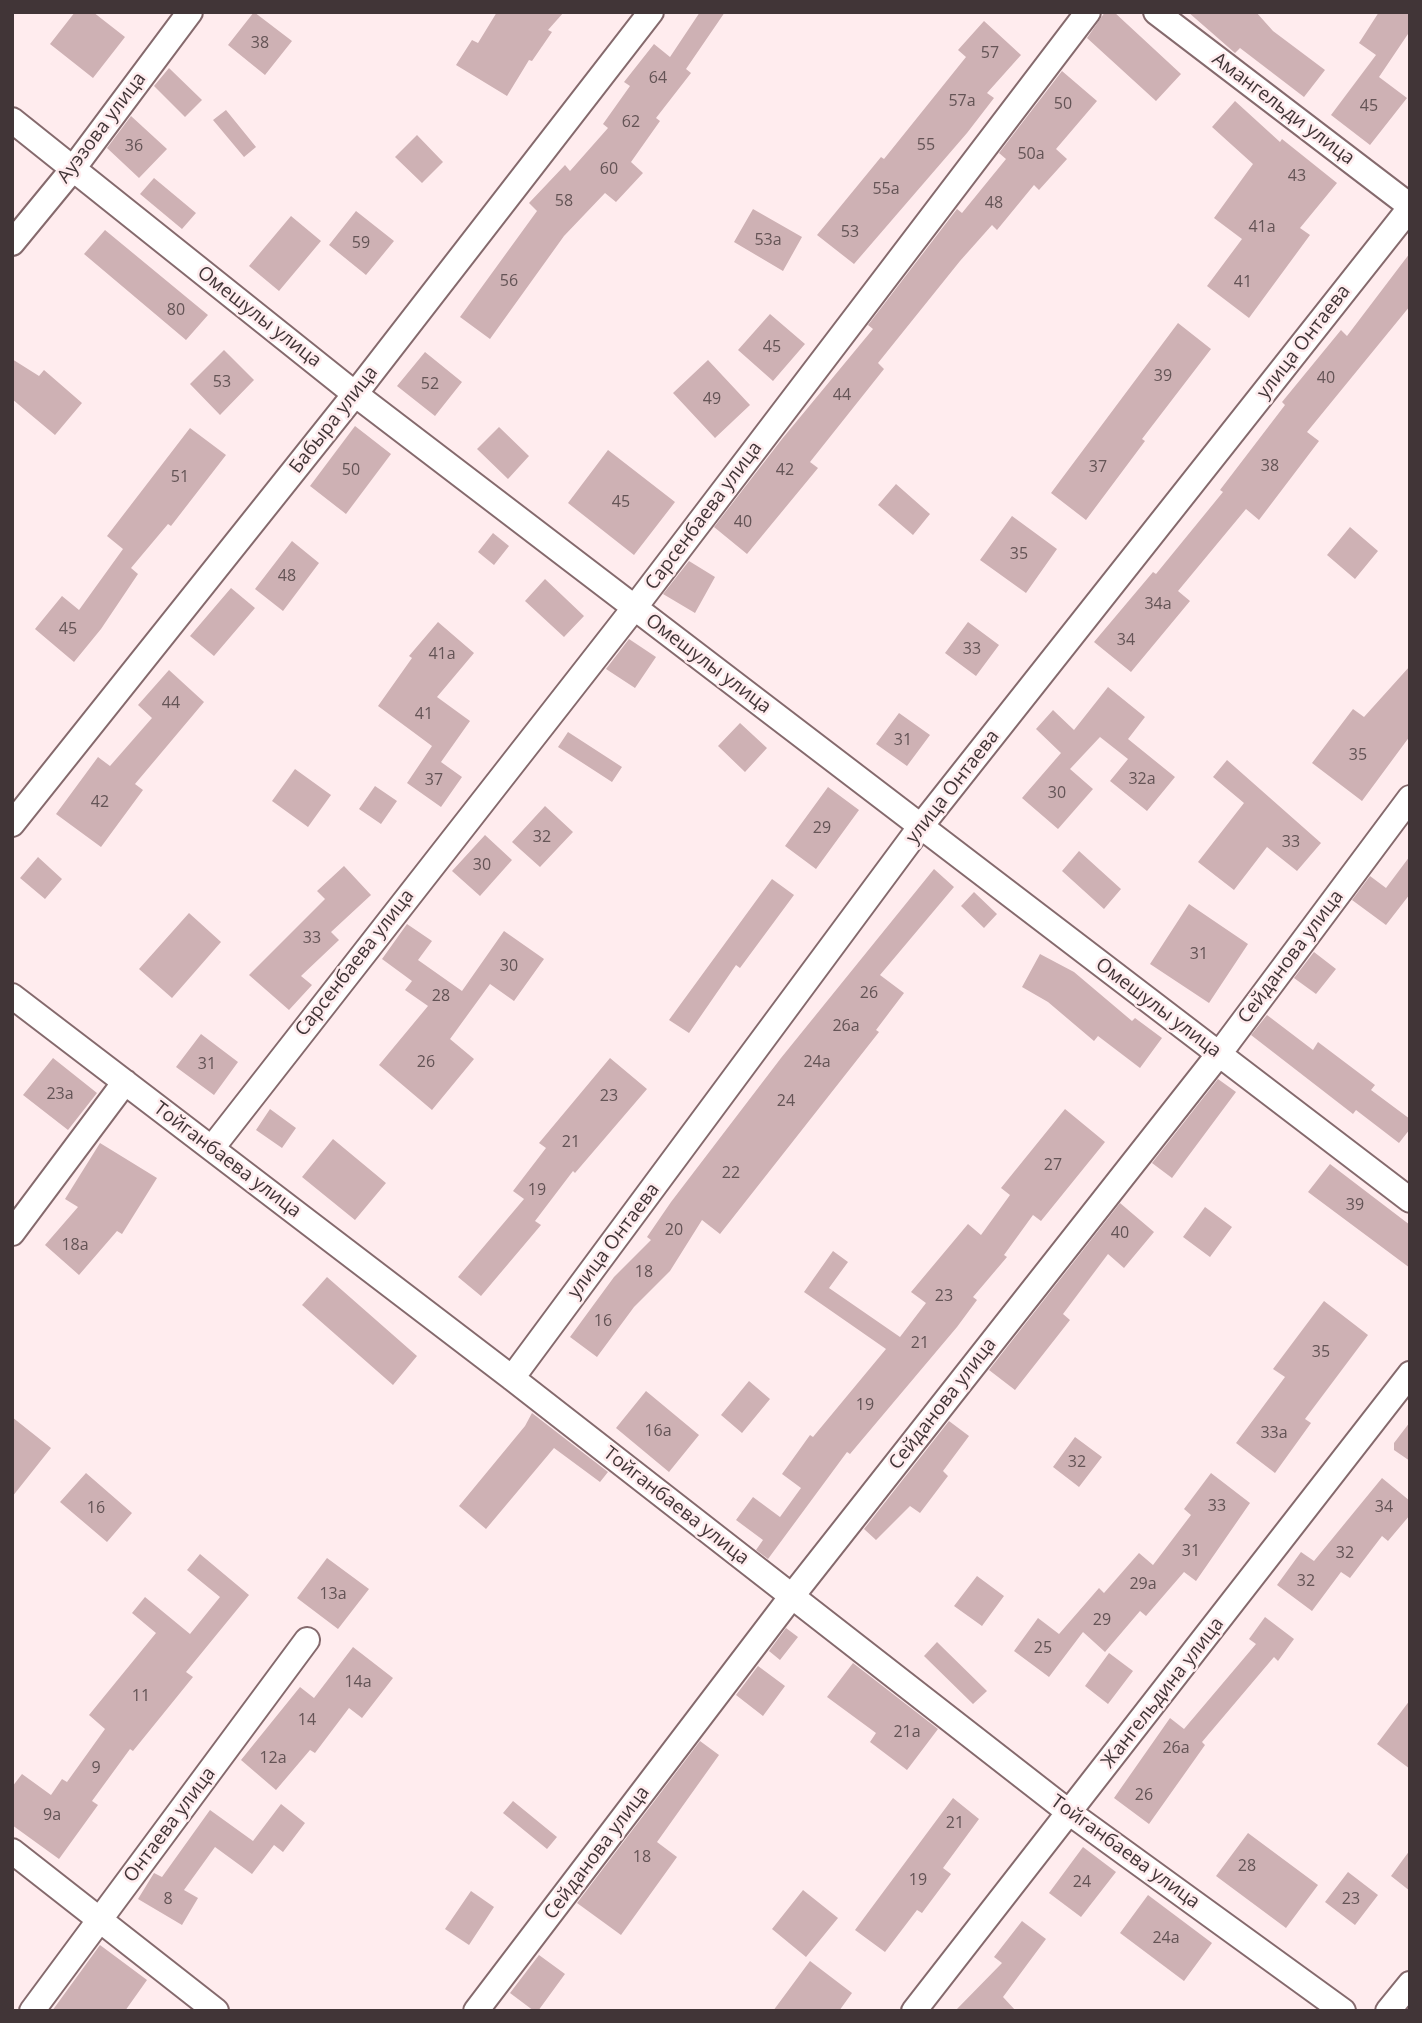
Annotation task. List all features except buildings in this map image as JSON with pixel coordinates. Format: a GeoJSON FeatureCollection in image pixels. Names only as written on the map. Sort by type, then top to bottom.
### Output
{"type":"FeatureCollection","features":[{"type":"Feature","properties":{"kind":"street","name":"Ауэзова улица"},"geometry":{"type":"LineString","coordinates":[[12,243],[72,170],[190,12]]}},
{"type":"Feature","properties":{"kind":"street","name":"Бабыра улица"},"geometry":{"type":"LineString","coordinates":[[12,824],[355,394],[651,12]]}},
{"type":"Feature","properties":{"kind":"street","name":"Сарсенбаева улица"},"geometry":{"type":"LineString","coordinates":[[212,1148],[635,607],[1088,12]]}},
{"type":"Feature","properties":{"kind":"street","name":"Амангельди улица"},"geometry":{"type":"LineString","coordinates":[[1156,12],[1410,207]]}},
{"type":"Feature","properties":{"kind":"street","name":"Омешулы улица"},"geometry":{"type":"LineString","coordinates":[[12,120],[355,394],[1410,1200]]}},
{"type":"Feature","properties":{"kind":"street","name":"улица Онтаева"},"geometry":{"type":"LineString","coordinates":[[512,1378],[921,827],[1410,207]]}},
{"type":"Feature","properties":{"kind":"street","name":"Сейданова улица"},"geometry":{"type":"LineString","coordinates":[[476,2011],[792,1596],[1219,1054],[1410,798]]}},
{"type":"Feature","properties":{"kind":"street","name":"Тойганбаева улица"},"geometry":{"type":"LineString","coordinates":[[12,996],[512,1378],[1070,1813],[1343,2011]]}},
{"type":"Feature","properties":{"kind":"street"},"geometry":{"type":"LineString","coordinates":[[12,1233],[125,1082]]}},
{"type":"Feature","properties":{"kind":"street","name":"Жангельдина улица"},"geometry":{"type":"LineString","coordinates":[[914,2011],[1410,1374]]}},
{"type":"Feature","properties":{"kind":"street","name":"Онтаева улица"},"geometry":{"type":"LineString","coordinates":[[32,2011],[307,1640]]}},
{"type":"Feature","properties":{"kind":"street"},"geometry":{"type":"LineString","coordinates":[[12,1851],[216,2011]]}},
{"type":"Feature","properties":{"kind":"street"},"geometry":{"type":"LineString","coordinates":[[1388,2011],[1410,1984]]}}]}
